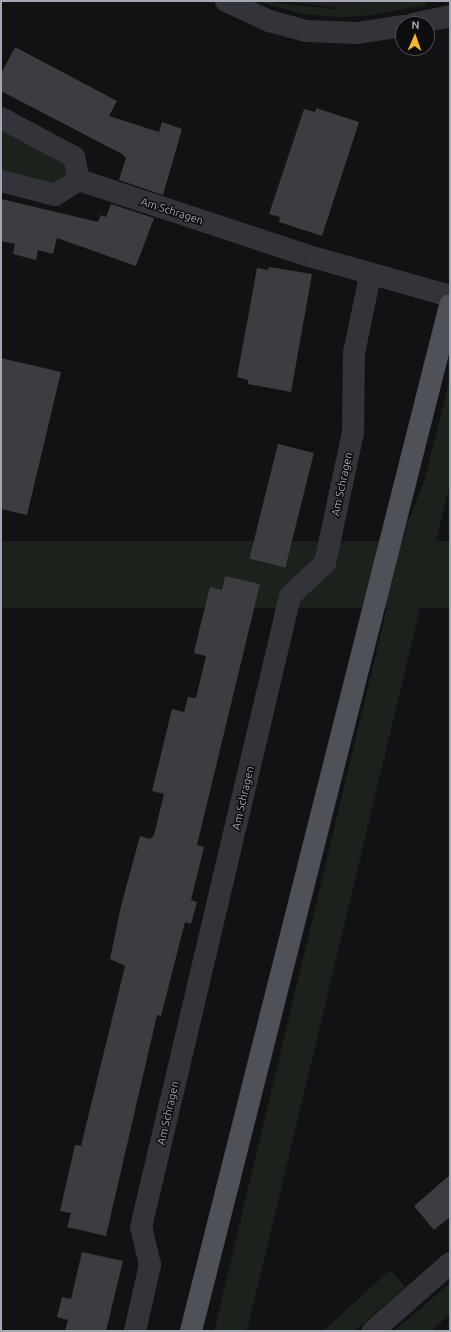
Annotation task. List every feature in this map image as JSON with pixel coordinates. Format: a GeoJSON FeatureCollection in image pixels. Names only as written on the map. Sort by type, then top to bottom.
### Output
{"type":"FeatureCollection","features":[{"type":"Feature","properties":{"kind":"main road"},"geometry":{"type":"LineString","coordinates":[[191,1331],[450,305]]}},
{"type":"Feature","properties":{"kind":"street"},"geometry":{"type":"LineString","coordinates":[[226,1],[269,21],[307,30],[357,33],[395,27]]}},
{"type":"Feature","properties":{"kind":"street"},"geometry":{"type":"LineString","coordinates":[[435,19],[450,16]]}},
{"type":"Feature","properties":{"kind":"street"},"geometry":{"type":"LineString","coordinates":[[1,118],[74,157],[79,180],[55,195],[1,180]]}},
{"type":"Feature","properties":{"kind":"street","name":"Am Schragen"},"geometry":{"type":"LineString","coordinates":[[79,180],[370,276],[450,296]]}},
{"type":"Feature","properties":{"kind":"street","name":"Am Schragen"},"geometry":{"type":"LineString","coordinates":[[135,1331],[150,1264],[141,1227],[290,596],[324,564],[353,432],[354,353],[370,276]]}},
{"type":"Feature","properties":{"kind":"street"},"geometry":{"type":"LineString","coordinates":[[373,1331],[450,1262]]}},
{"type":"Feature","properties":{"kind":"shaded area"},"geometry":{"type":"Polygon","coordinates":[[[257,1],[336,9],[405,1],[425,1],[426,5],[374,15],[338,17],[302,14],[257,1]]]}},
{"type":"Feature","properties":{"kind":"shaded area"},"geometry":{"type":"Polygon","coordinates":[[[283,1],[405,1],[351,10],[283,1]]]}},
{"type":"Feature","properties":{"kind":"shaded area"},"geometry":{"type":"Polygon","coordinates":[[[1,127],[66,161],[68,171],[64,179],[54,185],[1,170],[1,127]]]}},
{"type":"Feature","properties":{"kind":"shaded area"},"geometry":{"type":"Polygon","coordinates":[[[450,378],[450,483],[247,1331],[214,1331],[407,524],[424,482],[450,378]]]}},
{"type":"Feature","properties":{"kind":"shaded area"},"geometry":{"type":"Polygon","coordinates":[[[1,541],[450,541],[450,608],[1,608],[1,541]]]}},
{"type":"Feature","properties":{"kind":"shaded area"},"geometry":{"type":"Polygon","coordinates":[[[390,1270],[405,1287],[355,1331],[323,1331],[390,1270]]]}},
{"type":"Feature","properties":{"kind":"shaded area"},"geometry":{"type":"Polygon","coordinates":[[[450,1283],[450,1314],[431,1331],[394,1331],[450,1283]]]}},
{"type":"Feature","properties":{"kind":"building"},"geometry":{"type":"Polygon","coordinates":[[[15,47],[117,101],[109,116],[159,132],[162,122],[182,129],[163,195],[119,180],[126,158],[122,154],[1,91],[1,74],[15,47]]]}},
{"type":"Feature","properties":{"kind":"building"},"geometry":{"type":"Polygon","coordinates":[[[316,108],[359,122],[322,236],[279,222],[280,217],[269,214],[304,109],[315,112],[316,108]]]}},
{"type":"Feature","properties":{"kind":"building"},"geometry":{"type":"Polygon","coordinates":[[[1,199],[98,222],[101,215],[106,217],[111,204],[154,218],[136,266],[57,238],[53,254],[38,250],[36,260],[13,254],[15,244],[1,241],[1,199]]]}},
{"type":"Feature","properties":{"kind":"building"},"geometry":{"type":"Polygon","coordinates":[[[269,267],[312,274],[291,392],[248,384],[248,380],[237,377],[257,268],[268,270],[269,267]]]}},
{"type":"Feature","properties":{"kind":"building"},"geometry":{"type":"Polygon","coordinates":[[[1,358],[61,372],[27,515],[1,509],[1,358]]]}},
{"type":"Feature","properties":{"kind":"building"},"geometry":{"type":"Polygon","coordinates":[[[278,444],[314,453],[285,567],[249,558],[278,444]]]}},
{"type":"Feature","properties":{"kind":"building"},"geometry":{"type":"Polygon","coordinates":[[[225,576],[260,584],[197,845],[204,847],[191,900],[197,902],[191,924],[185,922],[161,1016],[157,1015],[106,1236],[67,1227],[71,1213],[60,1211],[75,1145],[81,1146],[125,966],[110,959],[121,906],[140,836],[150,839],[154,835],[164,794],[152,791],[172,709],[184,712],[188,697],[196,698],[206,656],[194,653],[199,631],[210,587],[222,590],[225,576]]]}},
{"type":"Feature","properties":{"kind":"building"},"geometry":{"type":"Polygon","coordinates":[[[450,1175],[450,1217],[434,1230],[414,1206],[450,1175]]]}},
{"type":"Feature","properties":{"kind":"building"},"geometry":{"type":"Polygon","coordinates":[[[82,1252],[123,1261],[106,1331],[65,1331],[68,1320],[57,1317],[62,1297],[71,1299],[82,1252]]]}},
{"type":"Feature","properties":{"kind":"tram line"},"geometry":{"type":"LineString","coordinates":[[311,1],[377,1]]}}]}
